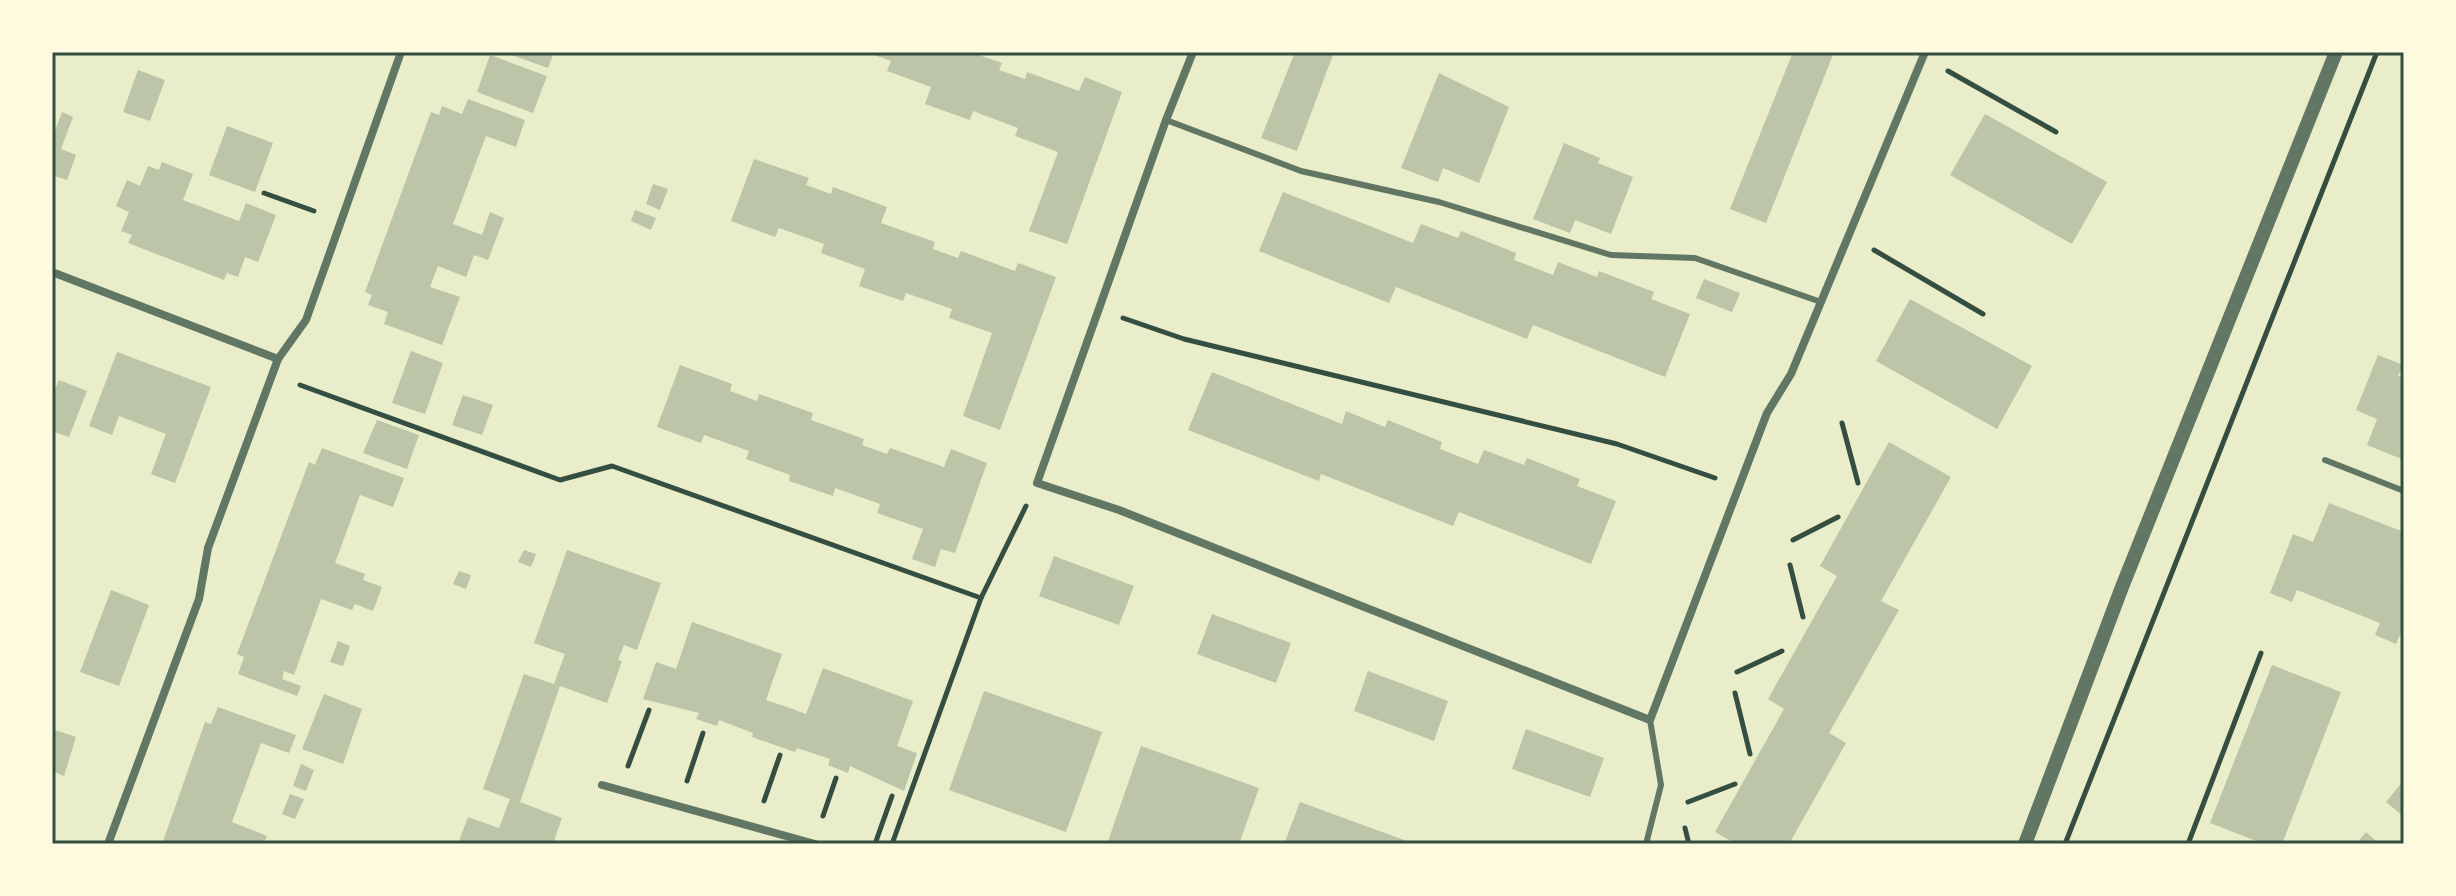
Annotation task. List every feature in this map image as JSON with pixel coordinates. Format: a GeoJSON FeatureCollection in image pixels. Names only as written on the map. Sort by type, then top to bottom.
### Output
{"type":"FeatureCollection","features":[{"type":"Feature","properties":{"kind":"street"},"geometry":{"type":"LineString","coordinates":[[108,844],[199,599],[208,548],[278,359],[306,320],[401,52]]}},
{"type":"Feature","properties":{"kind":"street"},"geometry":{"type":"LineString","coordinates":[[1193,52],[1037,483],[1119,510],[1650,720],[1767,413],[1791,374],[1924,54]]}},
{"type":"Feature","properties":{"kind":"street"},"geometry":{"type":"LineString","coordinates":[[2025,844],[2127,573],[2336,52]]}},
{"type":"Feature","properties":{"kind":"street"},"geometry":{"type":"LineString","coordinates":[[52,272],[278,359]]}},
{"type":"Feature","properties":{"kind":"street"},"geometry":{"type":"LineString","coordinates":[[602,785],[814,844]]}},
{"type":"Feature","properties":{"kind":"lane"},"geometry":{"type":"LineString","coordinates":[[1166,120],[1301,171],[1439,202],[1611,255],[1695,258],[1821,302]]}},
{"type":"Feature","properties":{"kind":"lane"},"geometry":{"type":"LineString","coordinates":[[2325,460],[2404,491]]}},
{"type":"Feature","properties":{"kind":"lane"},"geometry":{"type":"LineString","coordinates":[[1646,844],[1661,785],[1650,720]]}},
{"type":"Feature","properties":{"kind":"path"},"geometry":{"type":"LineString","coordinates":[[2065,844],[2377,52]]}},
{"type":"Feature","properties":{"kind":"path"},"geometry":{"type":"LineString","coordinates":[[1924,54],[2056,132]]}},
{"type":"Feature","properties":{"kind":"path"},"geometry":{"type":"LineString","coordinates":[[264,193],[342,221]]}},
{"type":"Feature","properties":{"kind":"path"},"geometry":{"type":"LineString","coordinates":[[1849,235],[1983,314]]}},
{"type":"Feature","properties":{"kind":"path"},"geometry":{"type":"LineString","coordinates":[[1098,309],[1184,339],[1617,444],[1739,486]]}},
{"type":"Feature","properties":{"kind":"path"},"geometry":{"type":"LineString","coordinates":[[273,375],[560,480],[612,466],[981,598]]}},
{"type":"Feature","properties":{"kind":"path"},"geometry":{"type":"LineString","coordinates":[[1842,423],[1858,483]]}},
{"type":"Feature","properties":{"kind":"path"},"geometry":{"type":"LineString","coordinates":[[892,844],[981,598],[1037,483]]}},
{"type":"Feature","properties":{"kind":"path"},"geometry":{"type":"LineString","coordinates":[[1793,540],[1838,517]]}},
{"type":"Feature","properties":{"kind":"path"},"geometry":{"type":"LineString","coordinates":[[1790,565],[1803,617]]}},
{"type":"Feature","properties":{"kind":"path"},"geometry":{"type":"LineString","coordinates":[[1737,672],[1782,651]]}},
{"type":"Feature","properties":{"kind":"path"},"geometry":{"type":"LineString","coordinates":[[2188,844],[2261,653]]}},
{"type":"Feature","properties":{"kind":"path"},"geometry":{"type":"LineString","coordinates":[[1735,693],[1750,754]]}},
{"type":"Feature","properties":{"kind":"path"},"geometry":{"type":"LineString","coordinates":[[619,790],[649,710]]}},
{"type":"Feature","properties":{"kind":"path"},"geometry":{"type":"LineString","coordinates":[[678,808],[703,733]]}},
{"type":"Feature","properties":{"kind":"path"},"geometry":{"type":"LineString","coordinates":[[755,829],[780,755]]}},
{"type":"Feature","properties":{"kind":"path"},"geometry":{"type":"LineString","coordinates":[[814,844],[836,778]]}},
{"type":"Feature","properties":{"kind":"path"},"geometry":{"type":"LineString","coordinates":[[1688,802],[1735,784]]}},
{"type":"Feature","properties":{"kind":"path"},"geometry":{"type":"LineString","coordinates":[[875,844],[892,796]]}},
{"type":"Feature","properties":{"kind":"path"},"geometry":{"type":"LineString","coordinates":[[1685,828],[1689,844]]}},
{"type":"Feature","properties":{"kind":"building"},"geometry":{"type":"Polygon","coordinates":[[[503,52],[554,52],[548,68],[503,52]]]}},
{"type":"Feature","properties":{"kind":"building"},"geometry":{"type":"Polygon","coordinates":[[[866,52],[970,52],[1002,63],[999,70],[1025,79],[1027,72],[1079,91],[1085,77],[1122,92],[1067,244],[1029,231],[1058,152],[1015,136],[1018,128],[973,111],[970,120],[925,104],[931,87],[887,71],[891,61],[866,52]]]}},
{"type":"Feature","properties":{"kind":"building"},"geometry":{"type":"Polygon","coordinates":[[[1295,52],[1334,52],[1297,151],[1261,138],[1295,52]]]}},
{"type":"Feature","properties":{"kind":"building"},"geometry":{"type":"Polygon","coordinates":[[[1793,52],[1834,52],[1766,223],[1730,209],[1793,52]]]}},
{"type":"Feature","properties":{"kind":"building"},"geometry":{"type":"Polygon","coordinates":[[[490,55],[547,76],[533,113],[477,92],[490,55]]]}},
{"type":"Feature","properties":{"kind":"building"},"geometry":{"type":"Polygon","coordinates":[[[138,70],[165,80],[150,121],[123,112],[138,70]]]}},
{"type":"Feature","properties":{"kind":"building"},"geometry":{"type":"Polygon","coordinates":[[[1439,73],[1509,107],[1479,183],[1443,168],[1438,182],[1401,168],[1439,73]]]}},
{"type":"Feature","properties":{"kind":"building"},"geometry":{"type":"Polygon","coordinates":[[[468,99],[525,120],[516,147],[486,136],[453,224],[482,235],[490,212],[504,218],[488,260],[474,255],[466,277],[438,266],[430,287],[460,297],[442,345],[384,324],[388,312],[368,305],[372,295],[365,292],[431,112],[439,115],[442,106],[462,114],[468,99]]]}},
{"type":"Feature","properties":{"kind":"building"},"geometry":{"type":"Polygon","coordinates":[[[62,112],[73,117],[61,149],[76,155],[67,180],[52,175],[52,139],[62,112]]]}},
{"type":"Feature","properties":{"kind":"building"},"geometry":{"type":"Polygon","coordinates":[[[1985,114],[2107,182],[2072,244],[1950,175],[1985,114]]]}},
{"type":"Feature","properties":{"kind":"building"},"geometry":{"type":"Polygon","coordinates":[[[227,126],[273,143],[255,192],[209,175],[227,126]]]}},
{"type":"Feature","properties":{"kind":"building"},"geometry":{"type":"Polygon","coordinates":[[[1564,143],[1600,158],[1598,163],[1633,177],[1611,234],[1575,220],[1570,233],[1533,219],[1564,143]]]}},
{"type":"Feature","properties":{"kind":"building"},"geometry":{"type":"Polygon","coordinates":[[[754,159],[809,178],[806,185],[831,194],[833,187],[887,207],[881,223],[935,242],[933,249],[958,258],[961,251],[1015,271],[1018,263],[1056,277],[1000,430],[963,416],[992,333],[949,318],[952,309],[906,293],[903,301],[859,286],[865,269],[821,253],[824,244],[779,228],[775,237],[731,221],[754,159]]]}},
{"type":"Feature","properties":{"kind":"building"},"geometry":{"type":"Polygon","coordinates":[[[162,162],[193,174],[183,200],[239,221],[246,203],[276,215],[258,262],[245,257],[238,277],[227,273],[224,280],[128,243],[132,235],[121,231],[129,212],[116,206],[127,180],[140,186],[148,166],[159,170],[162,162]]]}},
{"type":"Feature","properties":{"kind":"building"},"geometry":{"type":"Polygon","coordinates":[[[653,184],[668,189],[660,210],[646,204],[653,184]]]}},
{"type":"Feature","properties":{"kind":"building"},"geometry":{"type":"Polygon","coordinates":[[[1283,192],[1413,243],[1421,224],[1458,238],[1461,231],[1516,253],[1514,260],[1553,275],[1558,262],[1597,277],[1599,271],[1654,292],[1651,299],[1690,314],[1665,377],[1533,325],[1527,339],[1396,287],[1389,303],[1259,251],[1283,192]]]}},
{"type":"Feature","properties":{"kind":"building"},"geometry":{"type":"Polygon","coordinates":[[[635,210],[656,218],[651,230],[631,221],[635,210]]]}},
{"type":"Feature","properties":{"kind":"building"},"geometry":{"type":"Polygon","coordinates":[[[1704,279],[1740,293],[1732,312],[1696,298],[1704,279]]]}},
{"type":"Feature","properties":{"kind":"building"},"geometry":{"type":"Polygon","coordinates":[[[1910,299],[2032,366],[1997,429],[1876,361],[1910,299]]]}},
{"type":"Feature","properties":{"kind":"building"},"geometry":{"type":"Polygon","coordinates":[[[411,351],[443,363],[425,414],[392,403],[411,351]]]}},
{"type":"Feature","properties":{"kind":"building"},"geometry":{"type":"Polygon","coordinates":[[[117,352],[211,387],[175,483],[151,474],[166,434],[119,416],[112,435],[89,426],[117,352]]]}},
{"type":"Feature","properties":{"kind":"building"},"geometry":{"type":"Polygon","coordinates":[[[2378,355],[2403,365],[2398,376],[2404,378],[2404,460],[2367,445],[2377,419],[2356,410],[2378,355]]]}},
{"type":"Feature","properties":{"kind":"building"},"geometry":{"type":"Polygon","coordinates":[[[680,365],[732,384],[730,391],[757,401],[759,394],[813,413],[811,420],[864,439],[862,445],[887,454],[890,448],[944,467],[951,449],[987,463],[955,553],[941,549],[935,567],[912,559],[923,529],[877,513],[880,504],[835,488],[833,496],[789,481],[790,475],[746,459],[749,451],[704,435],[701,443],[657,427],[680,365]]]}},
{"type":"Feature","properties":{"kind":"building"},"geometry":{"type":"Polygon","coordinates":[[[1212,372],[1342,424],[1346,411],[1385,427],[1388,420],[1442,442],[1440,449],[1478,464],[1484,450],[1524,465],[1527,458],[1580,479],[1577,486],[1616,501],[1591,564],[1459,512],[1453,526],[1321,474],[1319,481],[1188,430],[1212,372]]]}},
{"type":"Feature","properties":{"kind":"building"},"geometry":{"type":"Polygon","coordinates":[[[59,380],[87,391],[69,437],[52,431],[52,397],[59,380]]]}},
{"type":"Feature","properties":{"kind":"building"},"geometry":{"type":"Polygon","coordinates":[[[463,395],[493,405],[482,435],[452,425],[463,395]]]}},
{"type":"Feature","properties":{"kind":"building"},"geometry":{"type":"Polygon","coordinates":[[[377,420],[419,435],[407,469],[363,453],[377,420]]]}},
{"type":"Feature","properties":{"kind":"building"},"geometry":{"type":"Polygon","coordinates":[[[1889,442],[1951,477],[1881,601],[1899,610],[1829,733],[1846,743],[1789,844],[1730,844],[1731,841],[1715,832],[1784,709],[1768,699],[1837,576],[1820,566],[1889,442]]]}},
{"type":"Feature","properties":{"kind":"building"},"geometry":{"type":"Polygon","coordinates":[[[322,448],[404,478],[393,507],[360,495],[335,563],[365,574],[363,580],[382,587],[373,611],[355,604],[352,610],[321,599],[294,675],[284,671],[282,679],[301,686],[297,696],[238,674],[244,657],[237,654],[309,462],[315,465],[322,448]]]}},
{"type":"Feature","properties":{"kind":"building"},"geometry":{"type":"Polygon","coordinates":[[[2329,503],[2404,532],[2404,568],[2400,577],[2404,578],[2404,626],[2396,644],[2375,635],[2380,623],[2297,590],[2292,602],[2270,593],[2293,534],[2313,542],[2329,503]]]}},
{"type":"Feature","properties":{"kind":"building"},"geometry":{"type":"Polygon","coordinates":[[[524,550],[536,554],[531,567],[518,562],[524,550]]]}},
{"type":"Feature","properties":{"kind":"building"},"geometry":{"type":"Polygon","coordinates":[[[567,550],[661,583],[637,650],[624,645],[618,660],[622,661],[607,703],[560,686],[520,802],[562,818],[553,844],[458,844],[468,817],[499,828],[510,799],[483,789],[524,674],[554,684],[565,654],[534,643],[567,550]]]}},
{"type":"Feature","properties":{"kind":"building"},"geometry":{"type":"Polygon","coordinates":[[[1054,556],[1134,586],[1119,625],[1039,596],[1054,556]]]}},
{"type":"Feature","properties":{"kind":"building"},"geometry":{"type":"Polygon","coordinates":[[[459,571],[471,575],[466,589],[453,584],[459,571]]]}},
{"type":"Feature","properties":{"kind":"building"},"geometry":{"type":"Polygon","coordinates":[[[111,590],[149,605],[119,686],[80,672],[111,590]]]}},
{"type":"Feature","properties":{"kind":"building"},"geometry":{"type":"Polygon","coordinates":[[[1212,614],[1291,643],[1276,683],[1197,654],[1212,614]]]}},
{"type":"Feature","properties":{"kind":"building"},"geometry":{"type":"Polygon","coordinates":[[[692,622],[782,654],[766,700],[806,714],[823,668],[913,701],[897,746],[917,753],[904,791],[850,766],[848,773],[828,765],[830,759],[797,748],[795,752],[752,737],[753,733],[719,720],[717,726],[696,719],[699,713],[643,699],[656,662],[676,669],[692,622]]]}},
{"type":"Feature","properties":{"kind":"building"},"geometry":{"type":"Polygon","coordinates":[[[338,641],[350,646],[343,666],[330,662],[338,641]]]}},
{"type":"Feature","properties":{"kind":"building"},"geometry":{"type":"Polygon","coordinates":[[[2272,665],[2341,692],[2282,844],[2264,844],[2210,823],[2272,665]]]}},
{"type":"Feature","properties":{"kind":"building"},"geometry":{"type":"Polygon","coordinates":[[[1368,671],[1448,701],[1434,741],[1354,711],[1368,671]]]}},
{"type":"Feature","properties":{"kind":"building"},"geometry":{"type":"Polygon","coordinates":[[[984,691],[1102,732],[1066,832],[949,790],[984,691]]]}},
{"type":"Feature","properties":{"kind":"building"},"geometry":{"type":"Polygon","coordinates":[[[324,694],[362,709],[343,764],[302,749],[324,694]]]}},
{"type":"Feature","properties":{"kind":"building"},"geometry":{"type":"Polygon","coordinates":[[[218,707],[296,735],[289,753],[261,743],[232,822],[267,836],[264,844],[162,844],[205,722],[211,724],[218,707]]]}},
{"type":"Feature","properties":{"kind":"building"},"geometry":{"type":"Polygon","coordinates":[[[52,729],[76,737],[64,776],[52,771],[52,729]]]}},
{"type":"Feature","properties":{"kind":"building"},"geometry":{"type":"Polygon","coordinates":[[[1526,729],[1604,758],[1590,797],[1512,769],[1526,729]]]}},
{"type":"Feature","properties":{"kind":"building"},"geometry":{"type":"Polygon","coordinates":[[[1141,746],[1259,788],[1239,844],[1107,844],[1141,746]]]}},
{"type":"Feature","properties":{"kind":"building"},"geometry":{"type":"Polygon","coordinates":[[[301,764],[314,770],[306,791],[293,786],[301,764]]]}},
{"type":"Feature","properties":{"kind":"building"},"geometry":{"type":"Polygon","coordinates":[[[2404,780],[2404,817],[2386,802],[2404,780]]]}},
{"type":"Feature","properties":{"kind":"building"},"geometry":{"type":"Polygon","coordinates":[[[290,794],[304,799],[295,819],[282,814],[290,794]]]}},
{"type":"Feature","properties":{"kind":"building"},"geometry":{"type":"Polygon","coordinates":[[[1300,802],[1415,844],[1284,844],[1300,802]]]}},
{"type":"Feature","properties":{"kind":"building"},"geometry":{"type":"Polygon","coordinates":[[[2366,832],[2379,844],[2356,844],[2366,832]]]}}]}
